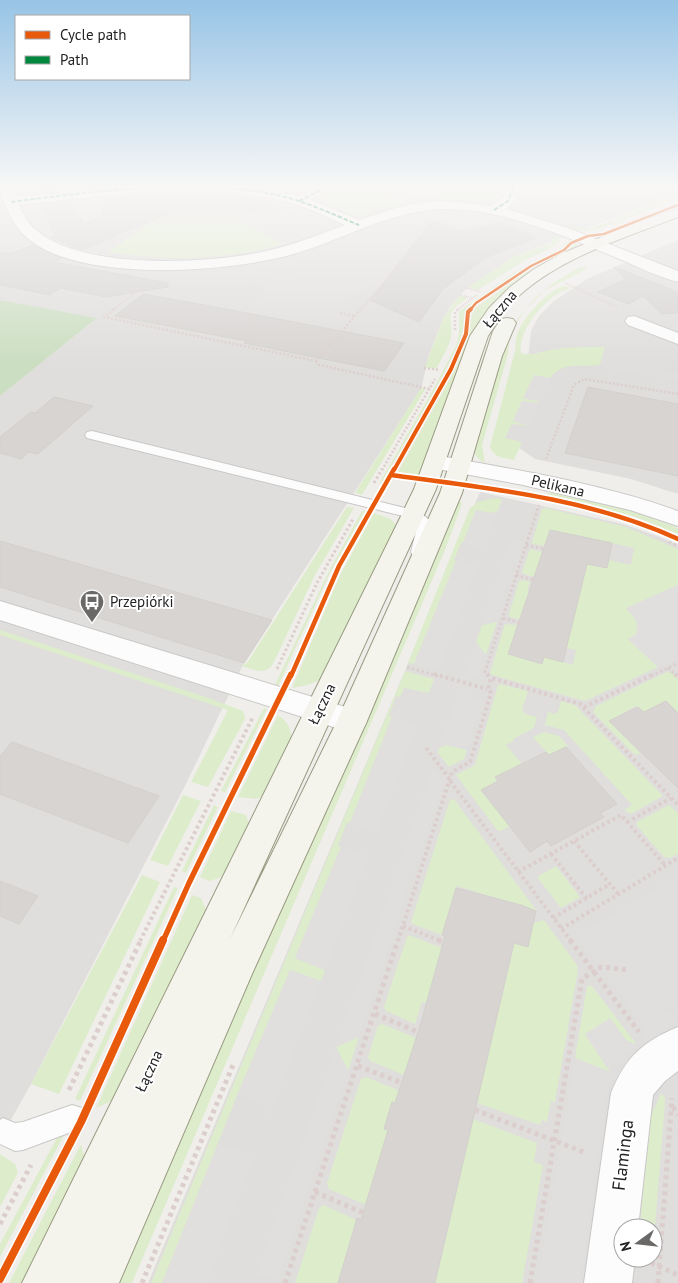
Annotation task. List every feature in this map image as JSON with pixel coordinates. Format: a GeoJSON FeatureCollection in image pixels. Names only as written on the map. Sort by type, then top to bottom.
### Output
{"type":"FeatureCollection","features":[{"type":"Feature","properties":{"kind":"street"},"geometry":{"type":"LineString","coordinates":[[53,246],[83,256],[142,265],[205,264],[260,257],[301,246]]}},
{"type":"Feature","properties":{"kind":"street"},"geometry":{"type":"LineString","coordinates":[[597,246],[678,277]]}},
{"type":"Feature","properties":{"kind":"street","name":"Łączna"},"geometry":{"type":"LineString","coordinates":[[46,1283],[335,716],[414,575],[461,467],[495,348],[502,331],[527,298],[545,284],[606,246]]}},
{"type":"Feature","properties":{"kind":"street","name":"Łączna"},"geometry":{"type":"LineString","coordinates":[[95,1283],[239,961],[435,462],[479,336],[493,313],[512,293],[542,270],[608,246]]}},
{"type":"Feature","properties":{"kind":"street"},"geometry":{"type":"LineString","coordinates":[[650,267],[671,258]]}},
{"type":"Feature","properties":{"kind":"street"},"geometry":{"type":"LineString","coordinates":[[627,315],[678,339]]}},
{"type":"Feature","properties":{"kind":"street","name":"Pelikana"},"geometry":{"type":"LineString","coordinates":[[435,462],[523,478],[636,504],[678,519]]}},
{"type":"Feature","properties":{"kind":"street"},"geometry":{"type":"LineString","coordinates":[[0,610],[335,716]]}},
{"type":"Feature","properties":{"kind":"street","name":"Flaminga"},"geometry":{"type":"LineString","coordinates":[[608,1283],[632,1092],[661,1043]]}},
{"type":"Feature","properties":{"kind":"lane"},"geometry":{"type":"LineString","coordinates":[[92,435],[408,513],[422,522],[424,531],[414,575]]}},
{"type":"Feature","properties":{"kind":"lane"},"geometry":{"type":"LineString","coordinates":[[3,1132],[15,1137],[22,1136],[69,1107]]}},
{"type":"Feature","properties":{"kind":"path"},"geometry":{"type":"LineString","coordinates":[[567,284],[627,315]]}},
{"type":"Feature","properties":{"kind":"path"},"geometry":{"type":"LineString","coordinates":[[467,288],[478,291]]}},
{"type":"Feature","properties":{"kind":"path"},"geometry":{"type":"LineString","coordinates":[[470,309],[489,294]]}},
{"type":"Feature","properties":{"kind":"path"},"geometry":{"type":"LineString","coordinates":[[460,295],[472,298]]}},
{"type":"Feature","properties":{"kind":"path"},"geometry":{"type":"LineString","coordinates":[[365,297],[369,298]]}},
{"type":"Feature","properties":{"kind":"path"},"geometry":{"type":"LineString","coordinates":[[340,313],[355,316]]}},
{"type":"Feature","properties":{"kind":"path"},"geometry":{"type":"LineString","coordinates":[[316,361],[319,365],[430,388]]}},
{"type":"Feature","properties":{"kind":"path"},"geometry":{"type":"LineString","coordinates":[[424,368],[436,370]]}},
{"type":"Feature","properties":{"kind":"path"},"geometry":{"type":"LineString","coordinates":[[546,459],[574,385],[580,380],[593,380],[678,394]]}},
{"type":"Feature","properties":{"kind":"path"},"geometry":{"type":"LineString","coordinates":[[539,507],[485,672],[491,678],[580,704],[678,805]]}},
{"type":"Feature","properties":{"kind":"path"},"geometry":{"type":"LineString","coordinates":[[274,674],[317,583],[354,517]]}},
{"type":"Feature","properties":{"kind":"path"},"geometry":{"type":"LineString","coordinates":[[526,545],[545,549]]}},
{"type":"Feature","properties":{"kind":"path"},"geometry":{"type":"LineString","coordinates":[[516,576],[534,580]]}},
{"type":"Feature","properties":{"kind":"path"},"geometry":{"type":"LineString","coordinates":[[502,618],[520,623]]}},
{"type":"Feature","properties":{"kind":"path"},"geometry":{"type":"LineString","coordinates":[[584,707],[678,663]]}},
{"type":"Feature","properties":{"kind":"path"},"geometry":{"type":"LineString","coordinates":[[401,665],[488,689]]}},
{"type":"Feature","properties":{"kind":"path"},"geometry":{"type":"LineString","coordinates":[[668,668],[678,677]]}},
{"type":"Feature","properties":{"kind":"path"},"geometry":{"type":"LineString","coordinates":[[285,1283],[375,1014],[449,780],[452,772],[470,762],[491,693],[488,689],[491,678]]}},
{"type":"Feature","properties":{"kind":"path"},"geometry":{"type":"LineString","coordinates":[[69,1107],[175,869],[255,710]]}},
{"type":"Feature","properties":{"kind":"path"},"geometry":{"type":"LineString","coordinates":[[426,748],[594,972],[661,1043]]}},
{"type":"Feature","properties":{"kind":"path"},"geometry":{"type":"LineString","coordinates":[[627,822],[671,798]]}},
{"type":"Feature","properties":{"kind":"path"},"geometry":{"type":"LineString","coordinates":[[518,872],[621,815],[666,866]]}},
{"type":"Feature","properties":{"kind":"path"},"geometry":{"type":"LineString","coordinates":[[574,841],[618,895]]}},
{"type":"Feature","properties":{"kind":"path"},"geometry":{"type":"LineString","coordinates":[[551,854],[587,899]]}},
{"type":"Feature","properties":{"kind":"path"},"geometry":{"type":"LineString","coordinates":[[561,929],[678,858]]}},
{"type":"Feature","properties":{"kind":"path"},"geometry":{"type":"LineString","coordinates":[[553,918],[610,884]]}},
{"type":"Feature","properties":{"kind":"path"},"geometry":{"type":"LineString","coordinates":[[403,926],[443,942]]}},
{"type":"Feature","properties":{"kind":"path"},"geometry":{"type":"LineString","coordinates":[[530,1283],[582,979],[601,967],[628,970]]}},
{"type":"Feature","properties":{"kind":"path"},"geometry":{"type":"LineString","coordinates":[[375,1014],[418,1032]]}},
{"type":"Feature","properties":{"kind":"path"},"geometry":{"type":"LineString","coordinates":[[358,1066],[402,1083]]}},
{"type":"Feature","properties":{"kind":"path"},"geometry":{"type":"LineString","coordinates":[[663,1226],[672,1098],[678,1093]]}},
{"type":"Feature","properties":{"kind":"path"},"geometry":{"type":"LineString","coordinates":[[672,1107],[678,1115]]}},
{"type":"Feature","properties":{"kind":"path"},"geometry":{"type":"LineString","coordinates":[[475,1110],[555,1139],[590,1154]]}},
{"type":"Feature","properties":{"kind":"path"},"geometry":{"type":"LineString","coordinates":[[0,1224],[36,1156]]}},
{"type":"Feature","properties":{"kind":"path"},"geometry":{"type":"LineString","coordinates":[[315,1192],[364,1213]]}},
{"type":"Feature","properties":{"kind":"path"},"geometry":{"type":"LineString","coordinates":[[658,1283],[660,1268]]}},
{"type":"Feature","properties":{"kind":"path"},"geometry":{"type":"LineString","coordinates":[[663,1268],[678,1275]]}},
{"type":"Feature","properties":{"kind":"shaded area"},"geometry":{"type":"Polygon","coordinates":[[[0,246],[541,246],[515,256],[466,289],[450,307],[443,319],[429,355],[421,389],[244,663],[187,782],[31,1084],[0,1139],[0,396],[96,319],[0,300],[0,246]]]}},
{"type":"Feature","properties":{"kind":"shaded area"},"geometry":{"type":"Polygon","coordinates":[[[664,246],[678,246],[678,494],[631,479],[535,459],[502,436],[525,386],[531,331],[539,316],[554,301],[587,279],[664,246]]]}},
{"type":"Feature","properties":{"kind":"shaded area"},"geometry":{"type":"Polygon","coordinates":[[[287,274],[297,276],[293,281],[329,287],[335,282],[363,286],[359,293],[348,298],[338,309],[337,317],[332,324],[312,320],[316,314],[310,312],[305,319],[278,314],[283,307],[275,306],[270,312],[250,309],[256,303],[258,295],[276,278],[282,279],[287,274]]]}},
{"type":"Feature","properties":{"kind":"shaded area"},"geometry":{"type":"Polygon","coordinates":[[[602,359],[678,373],[678,381],[595,366],[600,365],[602,359]]]}},
{"type":"Feature","properties":{"kind":"shaded area"},"geometry":{"type":"Polygon","coordinates":[[[534,375],[550,378],[540,402],[523,398],[534,375]]]}},
{"type":"Feature","properties":{"kind":"shaded area"},"geometry":{"type":"Polygon","coordinates":[[[522,401],[539,403],[529,426],[513,421],[522,401]]]}},
{"type":"Feature","properties":{"kind":"shaded area"},"geometry":{"type":"Polygon","coordinates":[[[480,492],[623,524],[678,545],[678,1283],[148,1283],[480,492]]]}},
{"type":"Feature","properties":{"kind":"shaded area"},"geometry":{"type":"Polygon","coordinates":[[[476,510],[491,513],[498,511],[483,549],[463,543],[476,510]]]}},
{"type":"Feature","properties":{"kind":"shaded area"},"geometry":{"type":"Polygon","coordinates":[[[513,536],[522,544],[517,560],[504,564],[513,573],[507,589],[493,593],[513,536]]]}},
{"type":"Feature","properties":{"kind":"shaded area"},"geometry":{"type":"Polygon","coordinates":[[[456,561],[478,564],[438,671],[414,664],[456,561]]]}},
{"type":"Feature","properties":{"kind":"shaded area"},"geometry":{"type":"Polygon","coordinates":[[[678,585],[678,658],[658,667],[628,639],[636,634],[638,624],[634,616],[626,608],[678,585]]]}},
{"type":"Feature","properties":{"kind":"shaded area"},"geometry":{"type":"Polygon","coordinates":[[[493,593],[503,603],[497,622],[482,625],[493,593]]]}},
{"type":"Feature","properties":{"kind":"shaded area"},"geometry":{"type":"Polygon","coordinates":[[[476,642],[486,655],[479,675],[465,678],[476,642]]]}},
{"type":"Feature","properties":{"kind":"shaded area"},"geometry":{"type":"Polygon","coordinates":[[[461,686],[466,695],[483,700],[467,750],[447,745],[439,748],[461,686]]]}},
{"type":"Feature","properties":{"kind":"shaded area"},"geometry":{"type":"Polygon","coordinates":[[[392,717],[414,723],[418,722],[377,832],[350,823],[392,717]]]}},
{"type":"Feature","properties":{"kind":"shaded area"},"geometry":{"type":"Polygon","coordinates":[[[433,768],[444,782],[414,870],[396,875],[407,892],[359,1037],[336,1047],[433,768]]]}},
{"type":"Feature","properties":{"kind":"shaded area"},"geometry":{"type":"Polygon","coordinates":[[[341,847],[368,856],[325,970],[295,958],[341,847]]]}},
{"type":"Feature","properties":{"kind":"shaded area"},"geometry":{"type":"Polygon","coordinates":[[[678,876],[678,1003],[670,1008],[646,979],[645,983],[667,1011],[678,1014],[678,1020],[643,1043],[645,1026],[577,936],[678,876]]]}},
{"type":"Feature","properties":{"kind":"shaded area"},"geometry":{"type":"Polygon","coordinates":[[[290,970],[320,981],[269,1116],[266,1106],[239,1094],[290,970]]]}},
{"type":"Feature","properties":{"kind":"shaded area"},"geometry":{"type":"Polygon","coordinates":[[[610,1018],[627,1041],[637,1047],[611,1064],[610,1070],[585,1034],[610,1018]]]}},
{"type":"Feature","properties":{"kind":"shaded area"},"geometry":{"type":"Polygon","coordinates":[[[336,1047],[348,1071],[280,1272],[256,1278],[258,1283],[254,1283],[336,1047]]]}},
{"type":"Feature","properties":{"kind":"shaded area"},"geometry":{"type":"Polygon","coordinates":[[[575,1058],[610,1072],[580,1283],[538,1283],[575,1058]]]}},
{"type":"Feature","properties":{"kind":"shaded area"},"geometry":{"type":"Polygon","coordinates":[[[219,1142],[245,1154],[256,1151],[206,1283],[162,1283],[219,1142]]]}},
{"type":"Feature","properties":{"kind":"green space"},"geometry":{"type":"Polygon","coordinates":[[[117,246],[275,246],[218,256],[174,258],[108,252],[117,246]]]}},
{"type":"Feature","properties":{"kind":"green space"},"geometry":{"type":"Polygon","coordinates":[[[543,246],[555,246],[526,260],[478,290],[468,287],[515,256],[543,246]]]}},
{"type":"Feature","properties":{"kind":"green space"},"geometry":{"type":"Polygon","coordinates":[[[565,246],[561,249],[516,273],[473,302],[465,310],[459,344],[383,481],[379,484],[457,344],[459,311],[514,273],[565,246]]]}},
{"type":"Feature","properties":{"kind":"green space"},"geometry":{"type":"Polygon","coordinates":[[[573,246],[577,246],[578,248],[501,298],[423,476],[398,472],[455,370],[470,334],[471,317],[475,308],[523,274],[567,251],[573,246]]]}},
{"type":"Feature","properties":{"kind":"green space"},"geometry":{"type":"Polygon","coordinates":[[[580,267],[588,268],[544,291],[526,309],[510,333],[508,354],[482,445],[485,463],[480,460],[472,447],[511,327],[535,298],[553,283],[580,267]]]}},
{"type":"Feature","properties":{"kind":"green space"},"geometry":{"type":"Polygon","coordinates":[[[563,286],[573,288],[555,296],[537,313],[524,333],[521,353],[538,353],[562,348],[605,347],[600,365],[567,367],[555,372],[550,378],[534,375],[539,403],[522,401],[513,421],[529,426],[512,424],[505,438],[522,442],[514,460],[500,457],[490,447],[519,329],[542,299],[563,286]]]}},
{"type":"Feature","properties":{"kind":"green space"},"geometry":{"type":"Polygon","coordinates":[[[459,296],[468,298],[459,304],[451,314],[452,333],[446,351],[436,369],[425,367],[443,319],[459,296]]]}},
{"type":"Feature","properties":{"kind":"green space"},"geometry":{"type":"Polygon","coordinates":[[[0,300],[97,318],[0,396],[0,300]]]}},
{"type":"Feature","properties":{"kind":"green space"},"geometry":{"type":"Polygon","coordinates":[[[421,388],[426,388],[362,495],[355,493],[421,388]]]}},
{"type":"Feature","properties":{"kind":"green space"},"geometry":{"type":"Polygon","coordinates":[[[550,493],[581,497],[648,516],[678,528],[678,534],[633,516],[541,495],[550,493]]]}},
{"type":"Feature","properties":{"kind":"green space"},"geometry":{"type":"Polygon","coordinates":[[[494,498],[502,499],[498,511],[491,513],[476,510],[454,560],[456,561],[414,664],[408,663],[470,508],[478,502],[494,498]]]}},
{"type":"Feature","properties":{"kind":"green space"},"geometry":{"type":"Polygon","coordinates":[[[455,499],[462,504],[445,550],[132,1283],[115,1283],[455,499]]]}},
{"type":"Feature","properties":{"kind":"green space"},"geometry":{"type":"Polygon","coordinates":[[[347,507],[354,508],[315,575],[273,664],[270,668],[262,671],[241,666],[247,663],[347,507]]]}},
{"type":"Feature","properties":{"kind":"green space"},"geometry":{"type":"Polygon","coordinates":[[[546,508],[626,527],[678,549],[678,585],[626,609],[637,623],[636,634],[628,639],[658,667],[585,701],[490,673],[505,624],[517,625],[508,654],[542,664],[544,657],[573,665],[576,650],[566,648],[587,564],[607,568],[609,560],[631,565],[634,548],[576,535],[550,530],[546,546],[533,544],[542,509],[546,508]]]}},
{"type":"Feature","properties":{"kind":"green space"},"geometry":{"type":"Polygon","coordinates":[[[362,511],[365,511],[330,573],[278,686],[275,685],[328,573],[362,511]]]}},
{"type":"Feature","properties":{"kind":"green space"},"geometry":{"type":"Polygon","coordinates":[[[374,513],[391,519],[398,528],[322,679],[308,685],[292,688],[340,575],[374,513]]]}},
{"type":"Feature","properties":{"kind":"green space"},"geometry":{"type":"Polygon","coordinates":[[[530,549],[544,552],[535,577],[522,572],[530,549]]]}},
{"type":"Feature","properties":{"kind":"green space"},"geometry":{"type":"Polygon","coordinates":[[[519,581],[530,582],[527,591],[530,592],[521,620],[510,617],[509,614],[519,581]]]}},
{"type":"Feature","properties":{"kind":"green space"},"geometry":{"type":"Polygon","coordinates":[[[497,622],[486,655],[476,642],[482,625],[497,622]]]}},
{"type":"Feature","properties":{"kind":"green space"},"geometry":{"type":"Polygon","coordinates":[[[0,630],[206,697],[243,711],[244,721],[208,787],[191,782],[228,710],[0,635],[0,630]]]}},
{"type":"Feature","properties":{"kind":"green space"},"geometry":{"type":"Polygon","coordinates":[[[405,671],[434,679],[429,693],[404,688],[400,697],[396,696],[389,716],[392,717],[350,823],[347,822],[338,846],[341,847],[295,958],[325,970],[321,981],[290,970],[238,1093],[162,1283],[151,1283],[405,671]]]}},
{"type":"Feature","properties":{"kind":"green space"},"geometry":{"type":"Polygon","coordinates":[[[667,672],[672,673],[678,679],[678,713],[666,701],[644,712],[636,706],[609,721],[641,754],[634,754],[593,712],[596,706],[667,672]]]}},
{"type":"Feature","properties":{"kind":"green space"},"geometry":{"type":"Polygon","coordinates":[[[498,685],[528,691],[522,710],[526,714],[537,717],[534,728],[506,745],[522,764],[498,781],[510,826],[501,831],[497,830],[456,775],[475,765],[498,685]]]}},
{"type":"Feature","properties":{"kind":"green space"},"geometry":{"type":"Polygon","coordinates":[[[561,701],[575,705],[662,795],[661,797],[631,814],[624,810],[632,805],[564,730],[545,725],[548,712],[555,714],[558,712],[561,701]]]}},
{"type":"Feature","properties":{"kind":"green space"},"geometry":{"type":"Polygon","coordinates":[[[264,708],[267,709],[225,792],[221,791],[264,708]]]}},
{"type":"Feature","properties":{"kind":"green space"},"geometry":{"type":"Polygon","coordinates":[[[278,715],[287,723],[291,732],[291,743],[284,765],[268,795],[256,799],[238,797],[278,715]]]}},
{"type":"Feature","properties":{"kind":"green space"},"geometry":{"type":"Polygon","coordinates":[[[544,732],[559,736],[568,746],[549,755],[533,737],[544,732]]]}},
{"type":"Feature","properties":{"kind":"green space"},"geometry":{"type":"Polygon","coordinates":[[[447,745],[467,750],[464,759],[449,767],[438,753],[439,748],[447,745]]]}},
{"type":"Feature","properties":{"kind":"green space"},"geometry":{"type":"Polygon","coordinates":[[[183,795],[201,801],[168,866],[150,860],[183,795]]]}},
{"type":"Feature","properties":{"kind":"green space"},"geometry":{"type":"Polygon","coordinates":[[[454,799],[536,911],[497,910],[500,899],[457,886],[442,935],[411,922],[450,800],[454,799]]]}},
{"type":"Feature","properties":{"kind":"green space"},"geometry":{"type":"Polygon","coordinates":[[[214,805],[218,807],[186,873],[182,871],[214,805]]]}},
{"type":"Feature","properties":{"kind":"green space"},"geometry":{"type":"Polygon","coordinates":[[[669,805],[678,813],[678,854],[670,858],[664,857],[637,826],[637,822],[669,805]]]}},
{"type":"Feature","properties":{"kind":"green space"},"geometry":{"type":"Polygon","coordinates":[[[231,811],[246,815],[251,829],[230,874],[210,881],[200,877],[231,811]]]}},
{"type":"Feature","properties":{"kind":"green space"},"geometry":{"type":"Polygon","coordinates":[[[556,866],[580,897],[561,908],[537,877],[556,866]]]}},
{"type":"Feature","properties":{"kind":"green space"},"geometry":{"type":"Polygon","coordinates":[[[142,875],[160,882],[59,1094],[31,1084],[142,875]]]}},
{"type":"Feature","properties":{"kind":"green space"},"geometry":{"type":"Polygon","coordinates":[[[174,887],[178,888],[80,1101],[75,1099],[174,887]]]}},
{"type":"Feature","properties":{"kind":"green space"},"geometry":{"type":"Polygon","coordinates":[[[192,895],[201,898],[208,915],[118,1098],[96,1108],[192,895]]]}},
{"type":"Feature","properties":{"kind":"green space"},"geometry":{"type":"Polygon","coordinates":[[[544,920],[577,965],[578,970],[555,1102],[551,1101],[547,1122],[542,1120],[540,1125],[477,1103],[514,943],[533,923],[544,920]]]}},
{"type":"Feature","properties":{"kind":"green space"},"geometry":{"type":"Polygon","coordinates":[[[409,935],[442,948],[426,1003],[422,1002],[415,1024],[386,1011],[384,1007],[409,935]]]}},
{"type":"Feature","properties":{"kind":"green space"},"geometry":{"type":"Polygon","coordinates":[[[587,986],[592,986],[637,1045],[628,1041],[585,1034],[610,1072],[575,1058],[587,986]]]}},
{"type":"Feature","properties":{"kind":"green space"},"geometry":{"type":"Polygon","coordinates":[[[382,1024],[416,1038],[404,1075],[370,1061],[368,1057],[378,1026],[382,1024]]]}},
{"type":"Feature","properties":{"kind":"green space"},"geometry":{"type":"Polygon","coordinates":[[[359,1037],[348,1071],[336,1047],[359,1037]]]}},
{"type":"Feature","properties":{"kind":"green space"},"geometry":{"type":"Polygon","coordinates":[[[366,1077],[400,1091],[396,1104],[392,1102],[384,1128],[388,1130],[366,1205],[329,1189],[327,1183],[361,1079],[366,1077]]]}},
{"type":"Feature","properties":{"kind":"green space"},"geometry":{"type":"Polygon","coordinates":[[[661,1093],[665,1098],[665,1102],[656,1218],[641,1218],[651,1116],[661,1093]]]}},
{"type":"Feature","properties":{"kind":"green space"},"geometry":{"type":"Polygon","coordinates":[[[473,1119],[537,1143],[534,1162],[543,1165],[522,1283],[435,1283],[473,1119]]]}},
{"type":"Feature","properties":{"kind":"green space"},"geometry":{"type":"Polygon","coordinates":[[[65,1133],[0,1257],[0,1244],[59,1134],[65,1133]]]}},
{"type":"Feature","properties":{"kind":"green space"},"geometry":{"type":"Polygon","coordinates":[[[81,1144],[86,1163],[26,1283],[9,1283],[81,1144]]]}},
{"type":"Feature","properties":{"kind":"green space"},"geometry":{"type":"Polygon","coordinates":[[[0,1154],[15,1164],[18,1173],[0,1207],[0,1154]]]}},
{"type":"Feature","properties":{"kind":"green space"},"geometry":{"type":"Polygon","coordinates":[[[323,1205],[357,1220],[338,1283],[295,1283],[319,1208],[323,1205]]]}},
{"type":"Feature","properties":{"kind":"building"},"geometry":{"type":"Polygon","coordinates":[[[30,246],[38,246],[48,253],[63,258],[53,262],[168,283],[168,287],[106,297],[60,288],[50,295],[0,285],[0,252],[10,254],[30,246]]]}},
{"type":"Feature","properties":{"kind":"building"},"geometry":{"type":"Polygon","coordinates":[[[72,246],[92,246],[82,250],[72,246]]]}},
{"type":"Feature","properties":{"kind":"building"},"geometry":{"type":"Polygon","coordinates":[[[412,246],[516,246],[485,258],[443,289],[419,322],[370,300],[412,246]]]}},
{"type":"Feature","properties":{"kind":"building"},"geometry":{"type":"Polygon","coordinates":[[[614,267],[678,292],[678,313],[662,314],[643,296],[628,304],[598,292],[625,279],[614,267]]]}},
{"type":"Feature","properties":{"kind":"building"},"geometry":{"type":"Polygon","coordinates":[[[143,294],[404,343],[384,371],[244,343],[247,341],[115,316],[143,294]]]}},
{"type":"Feature","properties":{"kind":"building"},"geometry":{"type":"Polygon","coordinates":[[[588,387],[678,404],[678,476],[565,453],[588,387]]]}},
{"type":"Feature","properties":{"kind":"building"},"geometry":{"type":"Polygon","coordinates":[[[54,397],[93,406],[38,454],[29,452],[21,459],[0,453],[0,437],[31,412],[35,413],[54,397]]]}},
{"type":"Feature","properties":{"kind":"building"},"geometry":{"type":"Polygon","coordinates":[[[550,530],[612,543],[607,568],[587,564],[563,662],[544,657],[542,664],[508,654],[550,530]]]}},
{"type":"Feature","properties":{"kind":"building"},"geometry":{"type":"Polygon","coordinates":[[[0,541],[272,620],[244,663],[0,587],[0,541]]]}},
{"type":"Feature","properties":{"kind":"building"},"geometry":{"type":"Polygon","coordinates":[[[666,701],[678,713],[678,788],[609,721],[638,707],[644,712],[666,701]]]}},
{"type":"Feature","properties":{"kind":"building"},"geometry":{"type":"Polygon","coordinates":[[[12,742],[159,796],[128,843],[0,794],[0,756],[12,742]]]}},
{"type":"Feature","properties":{"kind":"building"},"geometry":{"type":"Polygon","coordinates":[[[566,747],[617,804],[600,813],[604,817],[551,846],[547,841],[530,852],[481,790],[498,781],[495,777],[546,752],[549,755],[566,747]]]}},
{"type":"Feature","properties":{"kind":"building"},"geometry":{"type":"Polygon","coordinates":[[[0,881],[38,896],[19,924],[0,916],[0,881]]]}},
{"type":"Feature","properties":{"kind":"building"},"geometry":{"type":"Polygon","coordinates":[[[456,888],[521,905],[536,911],[528,947],[514,943],[435,1283],[338,1283],[357,1218],[361,1220],[388,1130],[384,1129],[392,1102],[395,1103],[420,1026],[445,936],[442,935],[456,888]]]}},
{"type":"Feature","properties":{"kind":"cycle path"},"geometry":{"type":"LineString","coordinates":[[0,1279],[81,1122],[189,883],[285,688],[339,566],[451,369],[466,334],[468,312],[476,303],[531,266],[564,250],[568,246]]}},
{"type":"Feature","properties":{"kind":"cycle path"},"geometry":{"type":"LineString","coordinates":[[391,475],[547,499],[638,523],[678,539]]}},
{"type":"Feature","properties":{"kind":"place","name":"Przepiórki"},"geometry":{"type":"Point","coordinates":[92,623]}}]}
